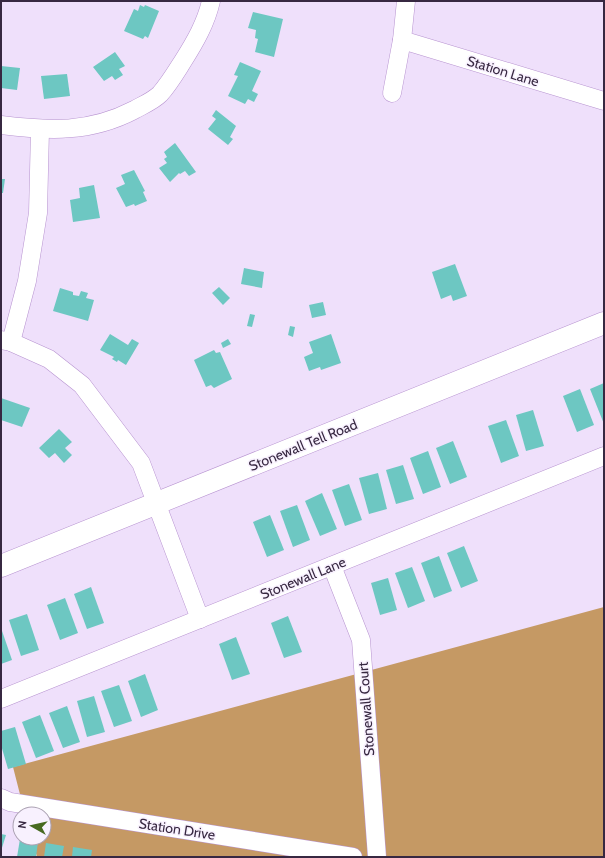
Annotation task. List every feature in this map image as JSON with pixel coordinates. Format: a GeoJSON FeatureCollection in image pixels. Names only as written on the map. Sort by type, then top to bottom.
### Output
{"type":"FeatureCollection","features":[{"type":"Feature","properties":{"kind":"street"},"geometry":{"type":"LineString","coordinates":[[1,125],[40,130],[77,129],[116,120],[150,102],[163,90],[192,48],[207,17],[211,1]]}},
{"type":"Feature","properties":{"kind":"street"},"geometry":{"type":"LineString","coordinates":[[392,93],[402,40],[406,1]]}},
{"type":"Feature","properties":{"kind":"street","name":"Station Lane"},"geometry":{"type":"LineString","coordinates":[[402,40],[604,101]]}},
{"type":"Feature","properties":{"kind":"street"},"geometry":{"type":"LineString","coordinates":[[40,130],[38,213],[27,281],[6,341],[49,359],[82,385],[141,463],[200,619]]}},
{"type":"Feature","properties":{"kind":"street","name":"Stonewall Tell Road"},"geometry":{"type":"LineString","coordinates":[[1,566],[604,323]]}},
{"type":"Feature","properties":{"kind":"street","name":"Stonewall Lane"},"geometry":{"type":"LineString","coordinates":[[1,699],[604,456]]}},
{"type":"Feature","properties":{"kind":"street","name":"Stonewall Court"},"geometry":{"type":"LineString","coordinates":[[332,566],[361,640],[377,857]]}},
{"type":"Feature","properties":{"kind":"street","name":"Station Drive"},"geometry":{"type":"LineString","coordinates":[[1,798],[10,802],[354,857]]}},
{"type":"Feature","properties":{"kind":"shaded area"},"geometry":{"type":"Polygon","coordinates":[[[604,607],[604,857],[37,857],[34,846],[52,846],[52,806],[23,806],[13,767],[604,607]]]}},
{"type":"Feature","properties":{"kind":"building"},"geometry":{"type":"Polygon","coordinates":[[[140,5],[144,7],[145,5],[159,11],[148,38],[145,36],[143,39],[124,31],[134,9],[138,11],[140,5]]]}},
{"type":"Feature","properties":{"kind":"building"},"geometry":{"type":"Polygon","coordinates":[[[253,12],[283,19],[274,57],[255,52],[258,39],[255,38],[256,30],[248,28],[253,12]]]}},
{"type":"Feature","properties":{"kind":"building"},"geometry":{"type":"Polygon","coordinates":[[[115,52],[125,66],[119,69],[123,75],[115,80],[112,76],[104,81],[93,67],[115,52]]]}},
{"type":"Feature","properties":{"kind":"building"},"geometry":{"type":"Polygon","coordinates":[[[240,62],[261,71],[252,91],[258,94],[254,102],[248,99],[245,104],[228,96],[238,76],[234,75],[240,62]]]}},
{"type":"Feature","properties":{"kind":"building"},"geometry":{"type":"Polygon","coordinates":[[[1,66],[20,68],[17,90],[1,88],[1,66]]]}},
{"type":"Feature","properties":{"kind":"building"},"geometry":{"type":"Polygon","coordinates":[[[67,74],[70,96],[44,99],[41,76],[67,74]]]}},
{"type":"Feature","properties":{"kind":"building"},"geometry":{"type":"Polygon","coordinates":[[[216,110],[236,126],[230,137],[233,139],[228,145],[208,129],[216,119],[212,116],[216,110]]]}},
{"type":"Feature","properties":{"kind":"building"},"geometry":{"type":"Polygon","coordinates":[[[175,143],[196,172],[189,176],[185,171],[180,174],[179,173],[170,182],[159,168],[167,163],[164,159],[167,157],[164,152],[175,143]]]}},
{"type":"Feature","properties":{"kind":"building"},"geometry":{"type":"Polygon","coordinates":[[[134,170],[145,191],[143,192],[147,201],[135,206],[134,204],[126,207],[116,188],[125,184],[121,175],[134,170]]]}},
{"type":"Feature","properties":{"kind":"building"},"geometry":{"type":"Polygon","coordinates":[[[1,179],[5,179],[3,193],[1,193],[1,179]]]}},
{"type":"Feature","properties":{"kind":"building"},"geometry":{"type":"Polygon","coordinates":[[[94,185],[100,218],[73,222],[70,200],[80,198],[79,188],[94,185]]]}},
{"type":"Feature","properties":{"kind":"building"},"geometry":{"type":"Polygon","coordinates":[[[455,264],[467,296],[453,301],[451,295],[441,299],[432,272],[455,264]]]}},
{"type":"Feature","properties":{"kind":"building"},"geometry":{"type":"Polygon","coordinates":[[[244,268],[264,272],[262,288],[241,284],[244,268]]]}},
{"type":"Feature","properties":{"kind":"building"},"geometry":{"type":"Polygon","coordinates":[[[219,287],[230,298],[223,305],[212,293],[219,287]]]}},
{"type":"Feature","properties":{"kind":"building"},"geometry":{"type":"Polygon","coordinates":[[[60,288],[73,292],[73,295],[79,296],[81,291],[88,293],[86,298],[94,300],[88,321],[53,311],[60,288]]]}},
{"type":"Feature","properties":{"kind":"building"},"geometry":{"type":"Polygon","coordinates":[[[323,302],[326,315],[312,318],[309,305],[323,302]]]}},
{"type":"Feature","properties":{"kind":"building"},"geometry":{"type":"Polygon","coordinates":[[[250,314],[255,315],[252,327],[247,326],[250,314]]]}},
{"type":"Feature","properties":{"kind":"building"},"geometry":{"type":"Polygon","coordinates":[[[290,326],[295,327],[293,337],[288,335],[290,326]]]}},
{"type":"Feature","properties":{"kind":"building"},"geometry":{"type":"Polygon","coordinates":[[[110,334],[128,345],[132,339],[139,343],[126,365],[118,360],[117,362],[112,359],[114,357],[100,350],[110,334]]]}},
{"type":"Feature","properties":{"kind":"building"},"geometry":{"type":"Polygon","coordinates":[[[331,334],[341,363],[321,370],[320,367],[309,371],[304,357],[313,353],[309,342],[331,334]]]}},
{"type":"Feature","properties":{"kind":"building"},"geometry":{"type":"Polygon","coordinates":[[[228,339],[231,344],[223,348],[221,343],[228,339]]]}},
{"type":"Feature","properties":{"kind":"building"},"geometry":{"type":"Polygon","coordinates":[[[214,350],[216,353],[220,352],[232,379],[214,388],[211,385],[206,387],[194,360],[214,350]]]}},
{"type":"Feature","properties":{"kind":"building"},"geometry":{"type":"Polygon","coordinates":[[[604,383],[604,424],[590,389],[604,383]]]}},
{"type":"Feature","properties":{"kind":"building"},"geometry":{"type":"Polygon","coordinates":[[[580,389],[594,425],[577,432],[563,396],[580,389]]]}},
{"type":"Feature","properties":{"kind":"building"},"geometry":{"type":"Polygon","coordinates":[[[1,398],[30,408],[22,427],[1,420],[1,398]]]}},
{"type":"Feature","properties":{"kind":"building"},"geometry":{"type":"Polygon","coordinates":[[[533,410],[544,446],[526,451],[516,415],[533,410]]]}},
{"type":"Feature","properties":{"kind":"building"},"geometry":{"type":"Polygon","coordinates":[[[506,420],[519,456],[501,463],[488,426],[506,420]]]}},
{"type":"Feature","properties":{"kind":"building"},"geometry":{"type":"Polygon","coordinates":[[[59,429],[72,442],[65,448],[72,455],[64,463],[55,453],[49,458],[39,448],[59,429]]]}},
{"type":"Feature","properties":{"kind":"building"},"geometry":{"type":"Polygon","coordinates":[[[453,441],[467,477],[450,484],[436,448],[453,441]]]}},
{"type":"Feature","properties":{"kind":"building"},"geometry":{"type":"Polygon","coordinates":[[[428,451],[441,487],[423,494],[410,458],[428,451]]]}},
{"type":"Feature","properties":{"kind":"building"},"geometry":{"type":"Polygon","coordinates":[[[403,465],[414,499],[396,504],[386,470],[403,465]]]}},
{"type":"Feature","properties":{"kind":"building"},"geometry":{"type":"Polygon","coordinates":[[[378,473],[387,509],[369,514],[359,478],[378,473]]]}},
{"type":"Feature","properties":{"kind":"building"},"geometry":{"type":"Polygon","coordinates":[[[349,484],[362,520],[345,526],[332,490],[349,484]]]}},
{"type":"Feature","properties":{"kind":"building"},"geometry":{"type":"Polygon","coordinates":[[[322,493],[337,529],[320,536],[305,501],[322,493]]]}},
{"type":"Feature","properties":{"kind":"building"},"geometry":{"type":"Polygon","coordinates":[[[297,505],[310,540],[293,547],[280,511],[297,505]]]}},
{"type":"Feature","properties":{"kind":"building"},"geometry":{"type":"Polygon","coordinates":[[[270,515],[284,550],[267,557],[253,522],[270,515]]]}},
{"type":"Feature","properties":{"kind":"building"},"geometry":{"type":"Polygon","coordinates":[[[464,546],[478,581],[461,588],[447,553],[464,546]]]}},
{"type":"Feature","properties":{"kind":"building"},"geometry":{"type":"Polygon","coordinates":[[[439,556],[452,591],[434,598],[421,563],[439,556]]]}},
{"type":"Feature","properties":{"kind":"building"},"geometry":{"type":"Polygon","coordinates":[[[412,567],[425,601],[408,608],[395,573],[412,567]]]}},
{"type":"Feature","properties":{"kind":"building"},"geometry":{"type":"Polygon","coordinates":[[[388,578],[397,610],[380,615],[371,583],[388,578]]]}},
{"type":"Feature","properties":{"kind":"building"},"geometry":{"type":"Polygon","coordinates":[[[91,587],[104,623],[87,629],[74,594],[91,587]]]}},
{"type":"Feature","properties":{"kind":"building"},"geometry":{"type":"Polygon","coordinates":[[[65,598],[78,633],[60,640],[47,605],[65,598]]]}},
{"type":"Feature","properties":{"kind":"building"},"geometry":{"type":"Polygon","coordinates":[[[27,614],[39,650],[21,656],[9,620],[27,614]]]}},
{"type":"Feature","properties":{"kind":"building"},"geometry":{"type":"Polygon","coordinates":[[[288,616],[302,652],[284,658],[271,623],[288,616]]]}},
{"type":"Feature","properties":{"kind":"building"},"geometry":{"type":"Polygon","coordinates":[[[1,628],[12,660],[1,664],[1,628]]]}},
{"type":"Feature","properties":{"kind":"building"},"geometry":{"type":"Polygon","coordinates":[[[236,637],[250,674],[232,680],[219,644],[236,637]]]}},
{"type":"Feature","properties":{"kind":"building"},"geometry":{"type":"Polygon","coordinates":[[[145,674],[158,710],[141,717],[128,681],[145,674]]]}},
{"type":"Feature","properties":{"kind":"building"},"geometry":{"type":"Polygon","coordinates":[[[119,685],[132,721],[114,727],[101,691],[119,685]]]}},
{"type":"Feature","properties":{"kind":"building"},"geometry":{"type":"Polygon","coordinates":[[[94,696],[105,732],[87,737],[77,701],[94,696]]]}},
{"type":"Feature","properties":{"kind":"building"},"geometry":{"type":"Polygon","coordinates":[[[67,706],[80,742],[63,748],[49,713],[67,706]]]}},
{"type":"Feature","properties":{"kind":"building"},"geometry":{"type":"Polygon","coordinates":[[[40,715],[54,751],[36,758],[22,722],[40,715]]]}},
{"type":"Feature","properties":{"kind":"building"},"geometry":{"type":"Polygon","coordinates":[[[15,727],[26,764],[8,769],[1,745],[1,731],[15,727]]]}},
{"type":"Feature","properties":{"kind":"building"},"geometry":{"type":"Polygon","coordinates":[[[1,834],[6,835],[1,851],[1,834]]]}},
{"type":"Feature","properties":{"kind":"building"},"geometry":{"type":"Polygon","coordinates":[[[52,844],[64,846],[62,857],[44,857],[46,846],[52,846],[52,844]]]}},
{"type":"Feature","properties":{"kind":"building"},"geometry":{"type":"Polygon","coordinates":[[[19,846],[37,846],[36,857],[17,857],[19,846]]]}},
{"type":"Feature","properties":{"kind":"building"},"geometry":{"type":"Polygon","coordinates":[[[73,847],[92,850],[91,857],[72,857],[73,847]]]}}]}
